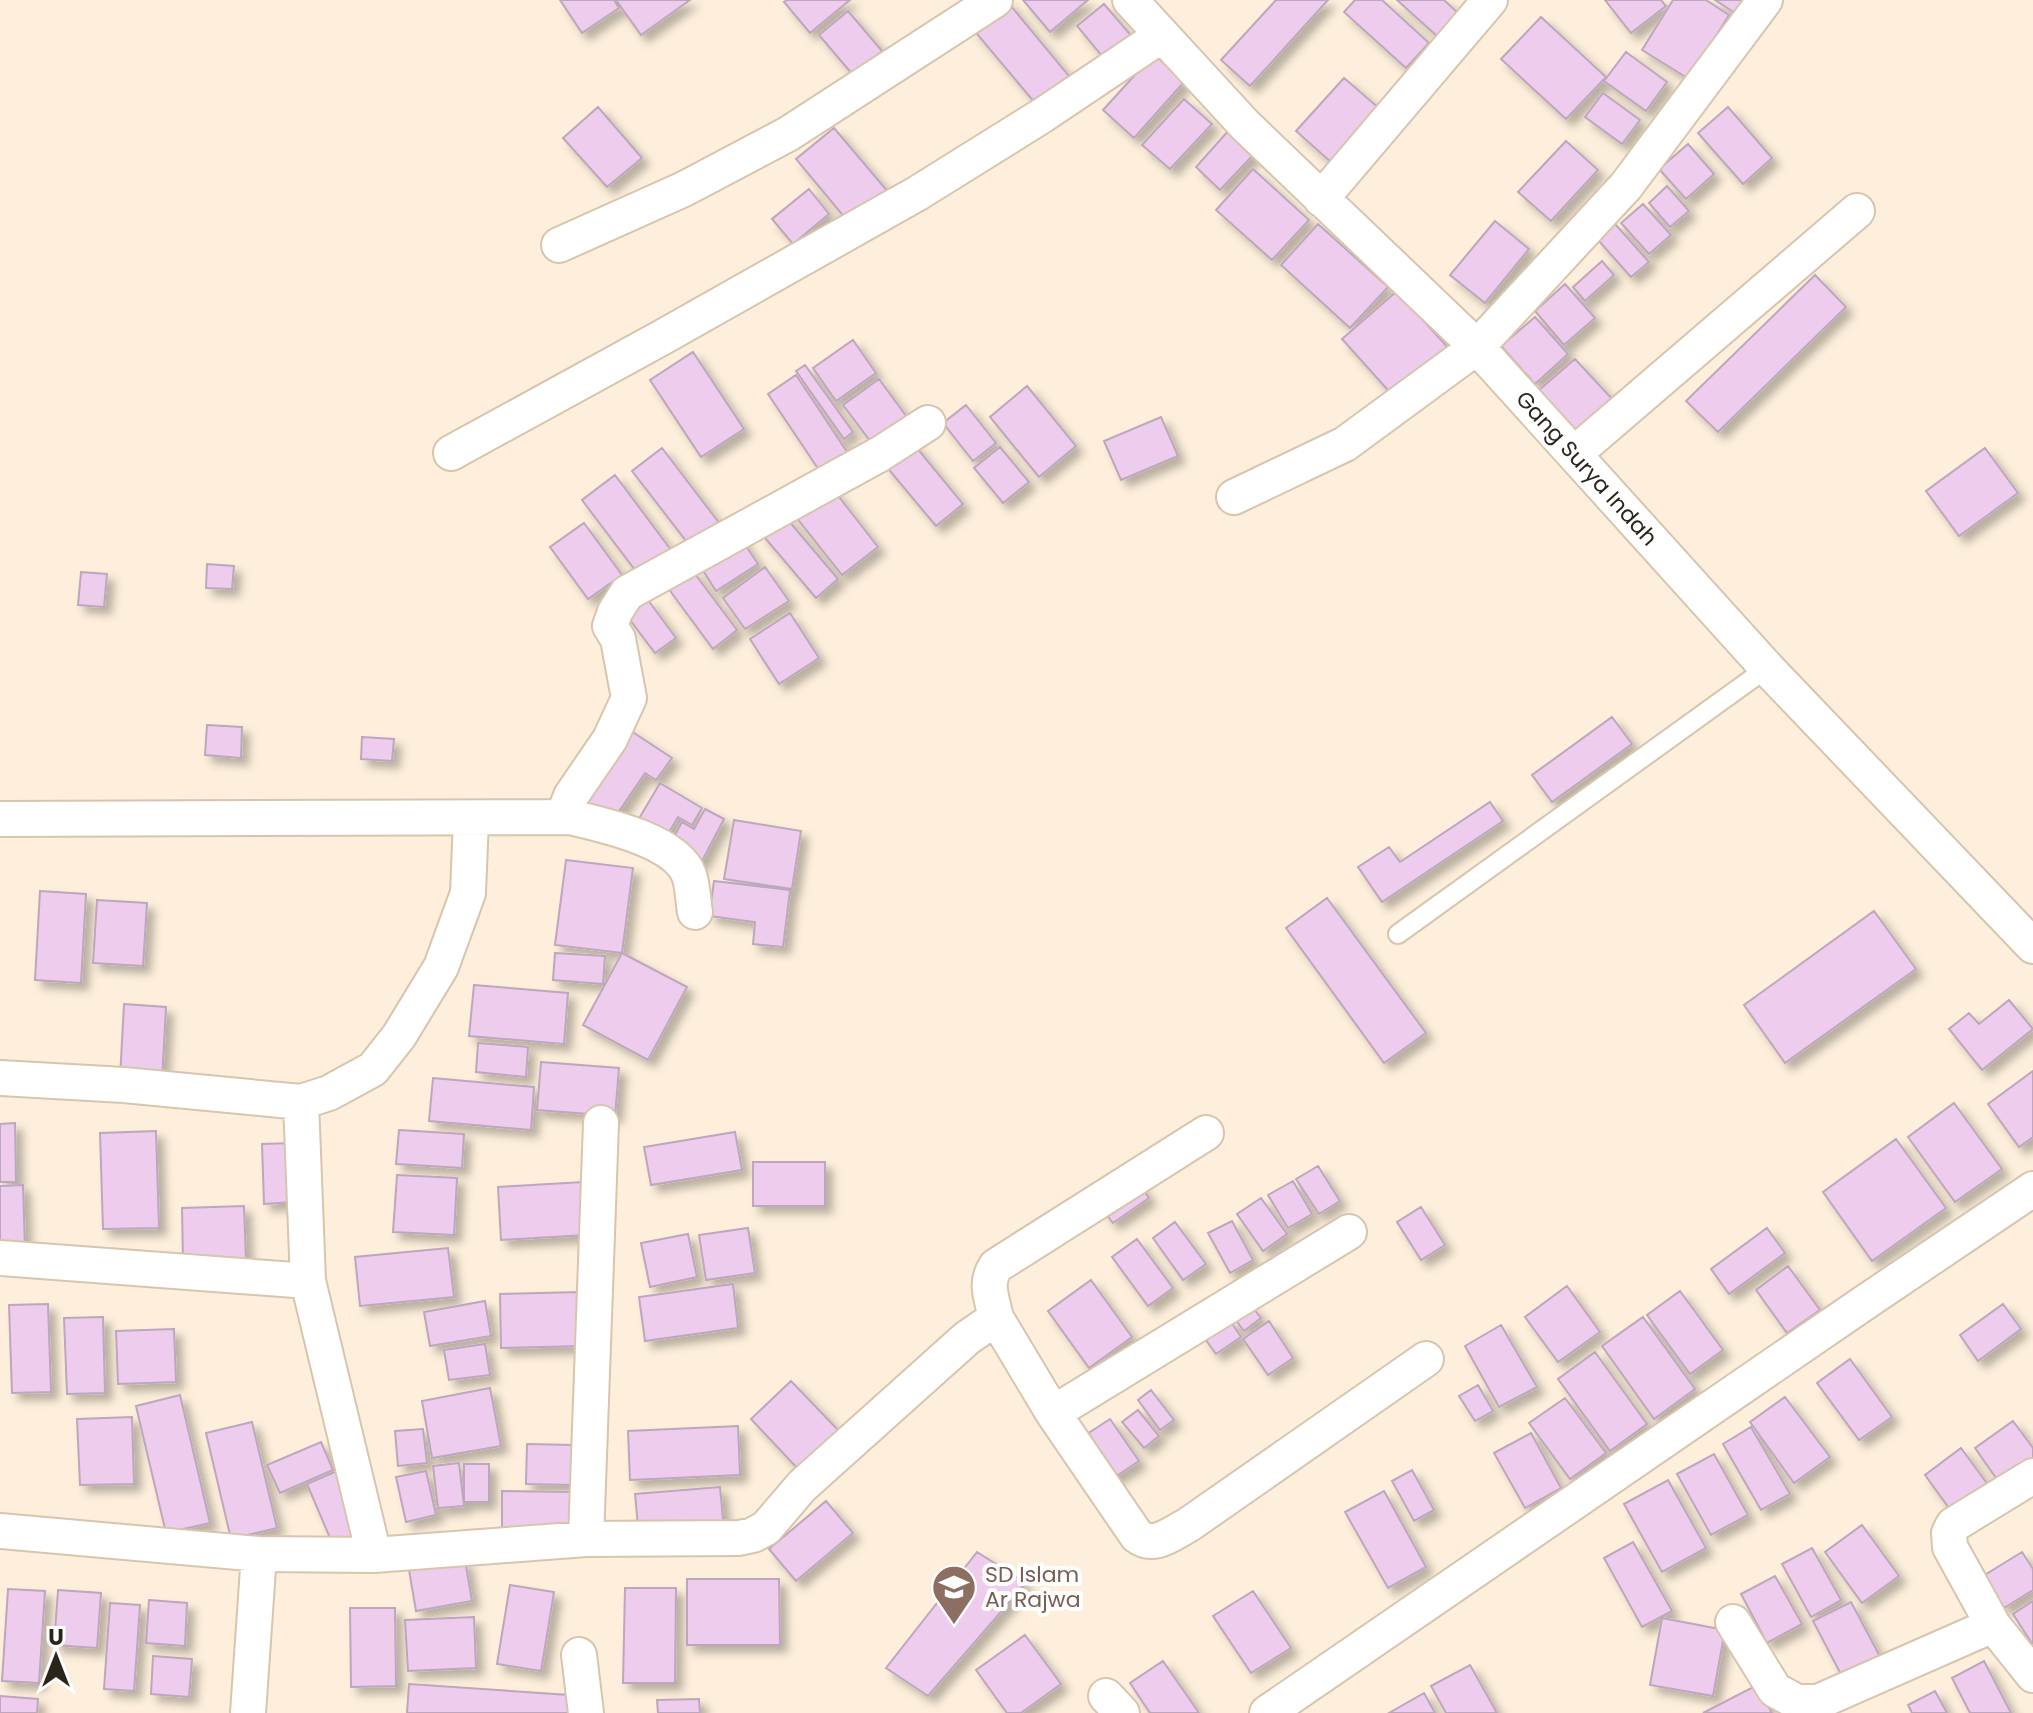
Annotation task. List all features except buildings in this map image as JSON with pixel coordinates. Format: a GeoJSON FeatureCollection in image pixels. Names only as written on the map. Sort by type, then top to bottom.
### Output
{"type":"FeatureCollection","features":[{"type":"Feature","properties":{"kind":"street"},"geometry":{"type":"LineString","coordinates":[[559,245],[684,189],[788,134],[995,0]]}},
{"type":"Feature","properties":{"kind":"street","name":"Gang Surya Indah"},"geometry":{"type":"LineString","coordinates":[[1130,0],[1245,125],[1477,347],[1767,668],[2033,946]]}},
{"type":"Feature","properties":{"kind":"street"},"geometry":{"type":"LineString","coordinates":[[1321,199],[1490,0]]}},
{"type":"Feature","properties":{"kind":"street"},"geometry":{"type":"LineString","coordinates":[[1234,497],[1345,444],[1477,347],[1626,186],[1765,0]]}},
{"type":"Feature","properties":{"kind":"street"},"geometry":{"type":"LineString","coordinates":[[451,453],[918,193],[1043,115],[1162,35]]}},
{"type":"Feature","properties":{"kind":"street"},"geometry":{"type":"LineString","coordinates":[[1574,454],[1857,211]]}},
{"type":"Feature","properties":{"kind":"street"},"geometry":{"type":"LineString","coordinates":[[570,817],[567,806],[571,796],[610,739],[629,698],[618,639],[610,626],[627,593],[880,454],[928,423]]}},
{"type":"Feature","properties":{"kind":"street"},"geometry":{"type":"LineString","coordinates":[[0,819],[570,817],[644,838],[679,859],[689,875],[695,912]]}},
{"type":"Feature","properties":{"kind":"street"},"geometry":{"type":"LineString","coordinates":[[0,1078],[124,1085],[301,1102],[329,1093],[373,1069],[399,1036],[441,967],[468,893],[471,819]]}},
{"type":"Feature","properties":{"kind":"street"},"geometry":{"type":"LineString","coordinates":[[301,1102],[308,1281],[374,1555]]}},
{"type":"Feature","properties":{"kind":"street"},"geometry":{"type":"LineString","coordinates":[[586,1539],[601,1123]]}},
{"type":"Feature","properties":{"kind":"street"},"geometry":{"type":"LineString","coordinates":[[1206,1133],[996,1266],[989,1276],[996,1318],[1053,1413],[1137,1536],[1154,1542],[1188,1525],[1426,1359]]}},
{"type":"Feature","properties":{"kind":"street"},"geometry":{"type":"LineString","coordinates":[[1267,1713],[2033,1189]]}},
{"type":"Feature","properties":{"kind":"street"},"geometry":{"type":"LineString","coordinates":[[1053,1413],[1349,1232]]}},
{"type":"Feature","properties":{"kind":"street"},"geometry":{"type":"LineString","coordinates":[[0,1258],[308,1281]]}},
{"type":"Feature","properties":{"kind":"street"},"geometry":{"type":"LineString","coordinates":[[0,1531],[259,1554],[374,1555],[586,1539],[739,1538],[766,1528],[802,1486],[895,1401],[967,1338],[996,1318]]}},
{"type":"Feature","properties":{"kind":"street"},"geometry":{"type":"LineString","coordinates":[[2033,1476],[1953,1525],[1949,1533],[1950,1547],[1993,1625],[2033,1675]]}},
{"type":"Feature","properties":{"kind":"street"},"geometry":{"type":"LineString","coordinates":[[248,1713],[259,1554]]}},
{"type":"Feature","properties":{"kind":"street"},"geometry":{"type":"LineString","coordinates":[[1733,1622],[1775,1690],[1797,1702],[1818,1702],[1993,1625]]}},
{"type":"Feature","properties":{"kind":"street"},"geometry":{"type":"LineString","coordinates":[[579,1655],[586,1713]]}},
{"type":"Feature","properties":{"kind":"lane"},"geometry":{"type":"LineString","coordinates":[[1398,934],[1767,668]]}},
{"type":"Feature","properties":{"kind":"place","name":"SD Islam Ar Rajwa"},"geometry":{"type":"Point","coordinates":[954,1626]}}]}
